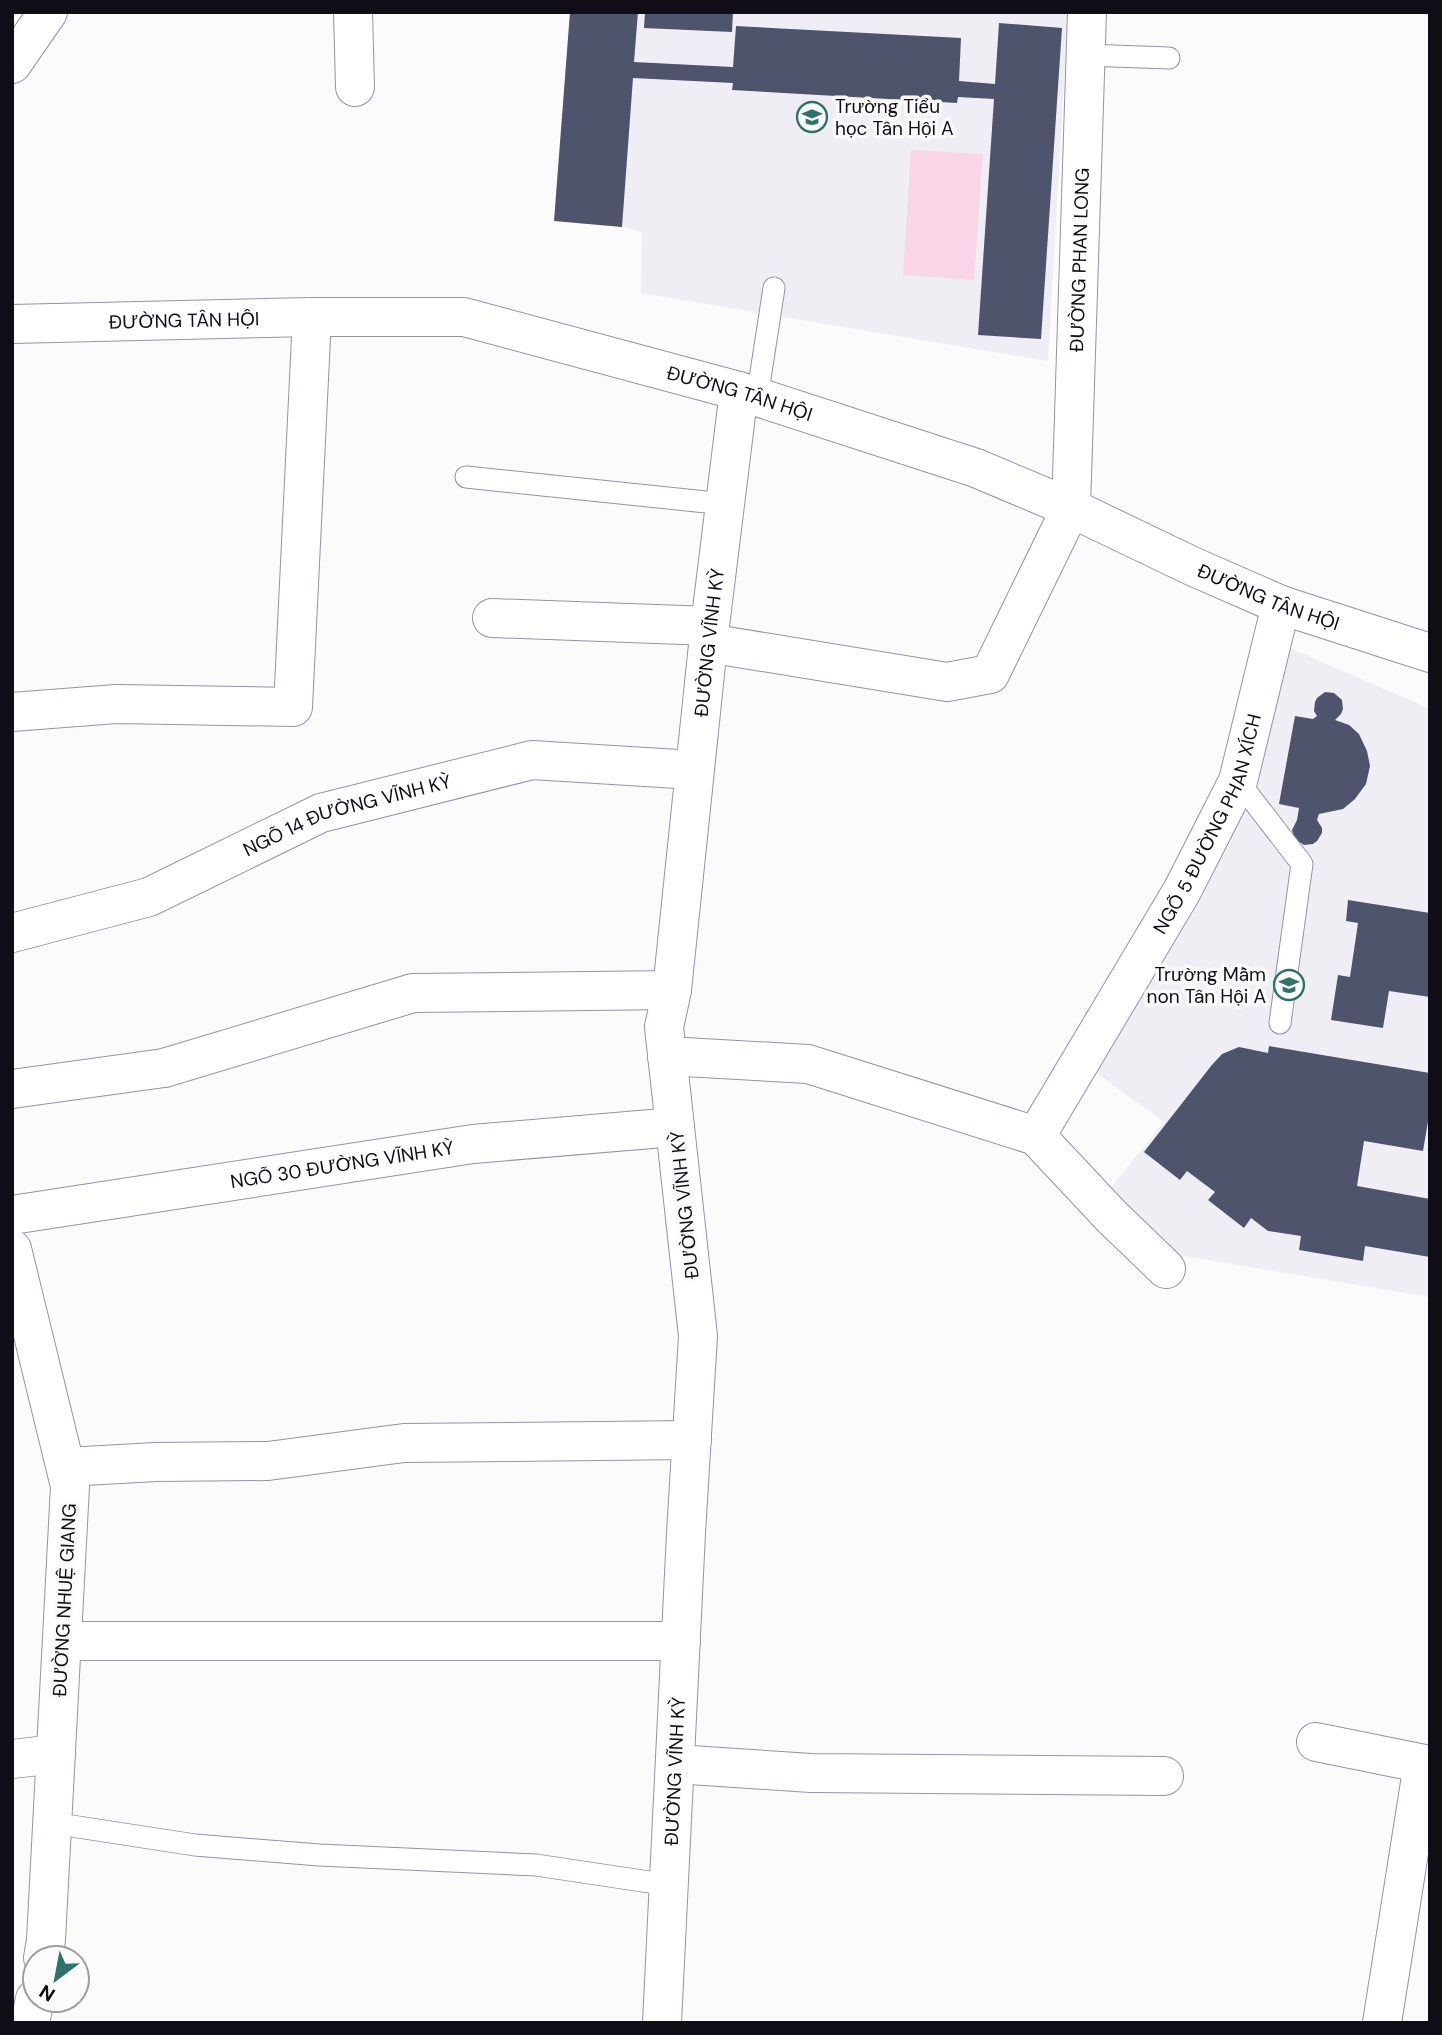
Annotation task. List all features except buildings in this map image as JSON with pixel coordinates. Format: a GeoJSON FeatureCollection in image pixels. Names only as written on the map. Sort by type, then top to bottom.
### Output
{"type":"FeatureCollection","features":[{"type":"Feature","properties":{"kind":"street"},"geometry":{"type":"LineString","coordinates":[[12,64],[48,12]]}},
{"type":"Feature","properties":{"kind":"street"},"geometry":{"type":"LineString","coordinates":[[353,12],[355,87]]}},
{"type":"Feature","properties":{"kind":"street","name":"ĐƯỜNG PHAN LONG"},"geometry":{"type":"LineString","coordinates":[[1071,508],[1087,12]]}},
{"type":"Feature","properties":{"kind":"street"},"geometry":{"type":"LineString","coordinates":[[12,712],[116,704],[293,707],[312,317]]}},
{"type":"Feature","properties":{"kind":"street","name":"ĐƯỜNG TÂN HỘI"},"geometry":{"type":"LineString","coordinates":[[12,324],[312,317],[464,317],[748,394],[975,468],[1071,508],[1281,605],[1430,653]]}},
{"type":"Feature","properties":{"kind":"street","name":"ĐƯỜNG VĨNH KỲ"},"geometry":{"type":"LineString","coordinates":[[662,2023],[698,1336],[664,1027],[672,990],[725,505],[748,394]]}},
{"type":"Feature","properties":{"kind":"street"},"geometry":{"type":"LineString","coordinates":[[492,618],[709,634],[947,682],[990,674],[1071,508]]}},
{"type":"Feature","properties":{"kind":"street","name":"NGÕ 5 ĐƯỜNG PHAN XÍCH"},"geometry":{"type":"LineString","coordinates":[[1037,1136],[1182,891],[1238,781],[1281,605]]}},
{"type":"Feature","properties":{"kind":"street","name":"NGÕ 14 ĐƯỜNG VĨNH KỲ"},"geometry":{"type":"LineString","coordinates":[[12,933],[149,897],[321,813],[519,764],[532,761],[694,770]]}},
{"type":"Feature","properties":{"kind":"street"},"geometry":{"type":"LineString","coordinates":[[12,1089],[164,1068],[413,993],[672,990]]}},
{"type":"Feature","properties":{"kind":"street"},"geometry":{"type":"LineString","coordinates":[[667,1056],[808,1064],[1037,1136],[1111,1216],[1166,1269]]}},
{"type":"Feature","properties":{"kind":"street","name":"NGÕ 30 ĐƯỜNG VĨNH KỲ"},"geometry":{"type":"LineString","coordinates":[[12,1215],[472,1144],[676,1127]]}},
{"type":"Feature","properties":{"kind":"street","name":"ĐƯỜNG NHUỆ GIANG"},"geometry":{"type":"LineString","coordinates":[[12,1249],[22,1330],[70,1486],[45,1944]]}},
{"type":"Feature","properties":{"kind":"street"},"geometry":{"type":"LineString","coordinates":[[66,1467],[156,1462],[268,1461],[404,1443],[692,1440]]}},
{"type":"Feature","properties":{"kind":"street"},"geometry":{"type":"LineString","coordinates":[[62,1641],[681,1641]]}},
{"type":"Feature","properties":{"kind":"street"},"geometry":{"type":"LineString","coordinates":[[1317,1742],[1426,1765],[1382,2023]]}},
{"type":"Feature","properties":{"kind":"street"},"geometry":{"type":"LineString","coordinates":[[12,1759],[56,1754]]}},
{"type":"Feature","properties":{"kind":"street"},"geometry":{"type":"LineString","coordinates":[[675,1764],[811,1773],[1164,1776]]}},
{"type":"Feature","properties":{"kind":"lane"},"geometry":{"type":"LineString","coordinates":[[1085,54],[1169,58]]}},
{"type":"Feature","properties":{"kind":"lane"},"geometry":{"type":"LineString","coordinates":[[748,394],[774,288]]}},
{"type":"Feature","properties":{"kind":"lane"},"geometry":{"type":"LineString","coordinates":[[466,477],[725,505]]}},
{"type":"Feature","properties":{"kind":"lane"},"geometry":{"type":"LineString","coordinates":[[1238,781],[1302,864],[1280,1023]]}},
{"type":"Feature","properties":{"kind":"lane"},"geometry":{"type":"LineString","coordinates":[[52,1823],[195,1845],[319,1855],[536,1866],[669,1885]]}},
{"type":"Feature","properties":{"kind":"shaded area","name":"Trường Tiểu học Tân Hội A"},"geometry":{"type":"Polygon","coordinates":[[[570,12],[1068,12],[1048,361],[641,293],[642,232],[622,227],[554,221],[570,12]]]}},
{"type":"Feature","properties":{"kind":"shaded area"},"geometry":{"type":"Polygon","coordinates":[[[911,150],[983,154],[974,280],[903,275],[911,150]]]}},
{"type":"Feature","properties":{"kind":"shaded area","name":"Trường Mầm non Tân Hội A"},"geometry":{"type":"Polygon","coordinates":[[[1283,645],[1430,709],[1430,1297],[1171,1254],[1108,1191],[1164,1122],[1095,1072],[1202,898],[1241,811],[1283,645]]]}},
{"type":"Feature","properties":{"kind":"place","name":"Trường Tiểu học Tân Hội A"},"geometry":{"type":"Point","coordinates":[812,117]}},
{"type":"Feature","properties":{"kind":"place","name":"Trường Mầm non Tân Hội A"},"geometry":{"type":"Point","coordinates":[1289,985]}}]}
